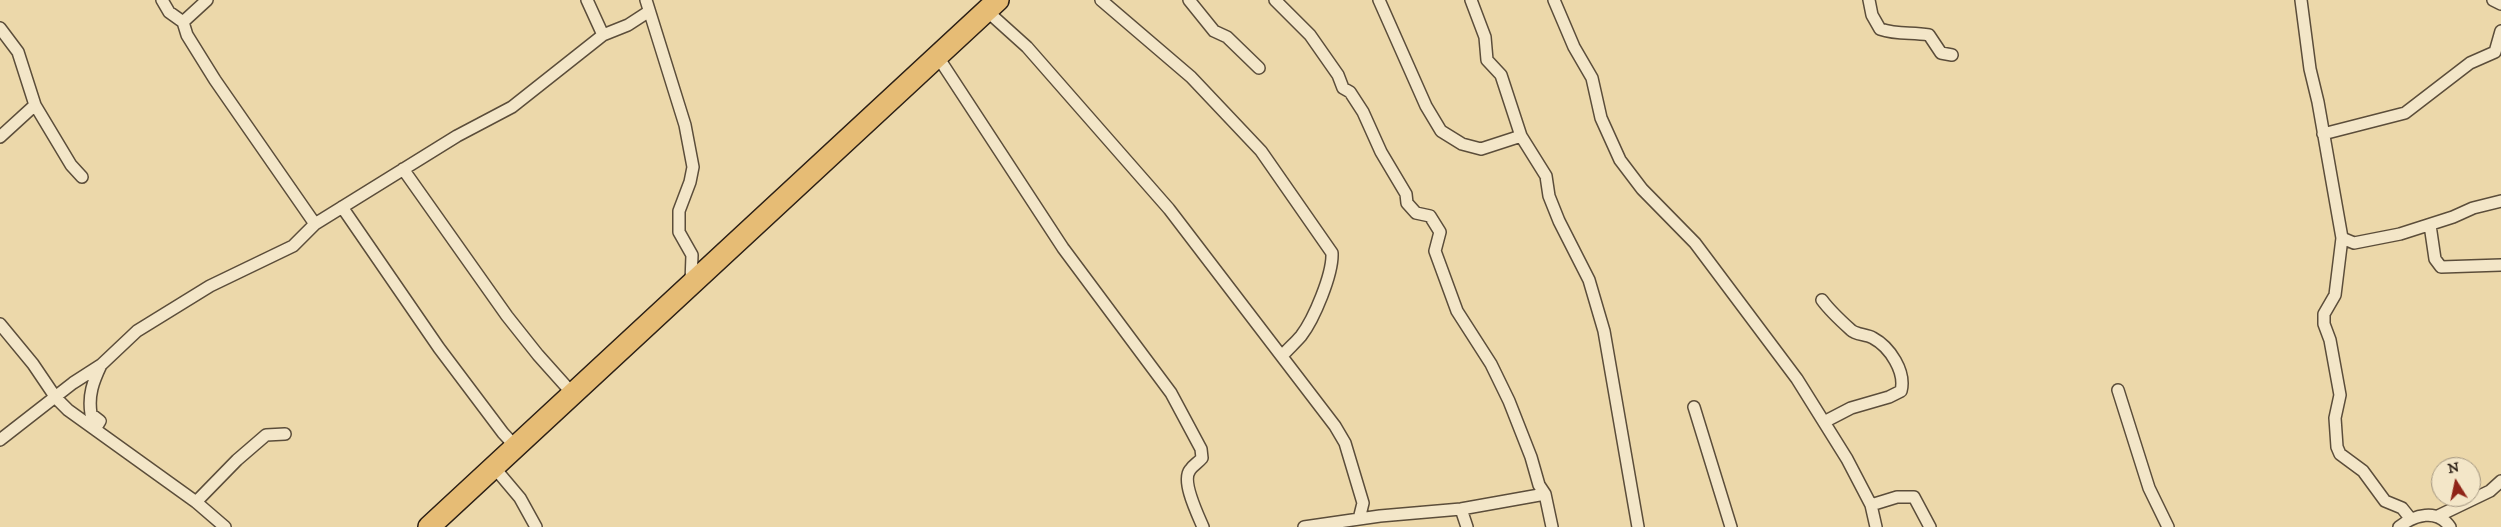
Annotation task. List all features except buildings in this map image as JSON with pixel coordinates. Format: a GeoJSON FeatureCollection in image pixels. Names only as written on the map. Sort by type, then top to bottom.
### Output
{"type":"FeatureCollection","features":[{"type":"Feature","properties":{"kind":"highway"},"geometry":{"type":"LineString","coordinates":[[429,527],[993,5]]}},
{"type":"Feature","properties":{"kind":"street"},"geometry":{"type":"LineString","coordinates":[[162,0],[169,12],[183,22],[188,35],[215,80],[315,224]]}},
{"type":"Feature","properties":{"kind":"street"},"geometry":{"type":"LineString","coordinates":[[183,22],[207,0]]}},
{"type":"Feature","properties":{"kind":"street"},"geometry":{"type":"LineString","coordinates":[[587,0],[603,35]]}},
{"type":"Feature","properties":{"kind":"street"},"geometry":{"type":"LineString","coordinates":[[646,0],[648,12],[684,125],[693,167],[690,182],[678,211],[679,232],[692,255],[691,283]]}},
{"type":"Feature","properties":{"kind":"street"},"geometry":{"type":"LineString","coordinates":[[1101,0],[1191,77],[1261,151],[1332,253],[1333,262],[1328,278],[1312,315],[1302,335],[1282,356]]}},
{"type":"Feature","properties":{"kind":"street"},"geometry":{"type":"LineString","coordinates":[[1189,0],[1214,31],[1227,37],[1259,68]]}},
{"type":"Feature","properties":{"kind":"street"},"geometry":{"type":"LineString","coordinates":[[1275,0],[1310,35],[1338,75],[1343,88],[1350,92],[1363,112],[1381,152],[1406,194],[1407,203],[1416,213],[1430,216],[1440,232],[1435,251],[1457,310],[1491,364],[1531,457],[1539,485],[1545,494],[1552,527]]}},
{"type":"Feature","properties":{"kind":"street"},"geometry":{"type":"LineString","coordinates":[[1379,0],[1426,106],[1441,132],[1462,144],[1481,149],[1521,136]]}},
{"type":"Feature","properties":{"kind":"street"},"geometry":{"type":"LineString","coordinates":[[1470,0],[1485,37],[1487,60],[1501,75],[1521,136],[1546,176],[1549,196],[1589,280],[1604,331],[1638,527]]}},
{"type":"Feature","properties":{"kind":"street"},"geometry":{"type":"LineString","coordinates":[[1554,0],[1574,47],[1592,78],[1602,118],[1620,160],[1642,189],[1695,243],[1797,379],[1824,422],[1871,505],[1876,527]]}},
{"type":"Feature","properties":{"kind":"street"},"geometry":{"type":"LineString","coordinates":[[1869,0],[1872,15],[1880,29],[1896,34],[1916,33],[1929,35],[1941,52],[1952,55]]}},
{"type":"Feature","properties":{"kind":"street"},"geometry":{"type":"LineString","coordinates":[[2301,0],[2310,69],[2318,102],[2342,238],[2335,295],[2324,314],[2324,324],[2330,340],[2340,394],[2336,418],[2337,447],[2340,454],[2363,471],[2386,501],[2402,508],[2410,518]]}},
{"type":"Feature","properties":{"kind":"street"},"geometry":{"type":"LineString","coordinates":[[2493,0],[2501,4]]}},
{"type":"Feature","properties":{"kind":"street"},"geometry":{"type":"LineString","coordinates":[[993,5],[1027,47],[1169,209],[1335,426],[1345,443],[1364,504],[1359,519]]}},
{"type":"Feature","properties":{"kind":"street"},"geometry":{"type":"LineString","coordinates":[[0,440],[56,398],[72,383],[101,365],[126,339],[178,304],[210,286],[293,246],[315,224],[457,136],[512,107],[603,35],[628,25],[648,12]]}},
{"type":"Feature","properties":{"kind":"street"},"geometry":{"type":"LineString","coordinates":[[0,28],[18,52],[35,105],[71,165],[82,177]]}},
{"type":"Feature","properties":{"kind":"street"},"geometry":{"type":"LineString","coordinates":[[2323,134],[2406,113],[2470,63],[2495,52],[2501,31]]}},
{"type":"Feature","properties":{"kind":"street"},"geometry":{"type":"LineString","coordinates":[[938,57],[1063,248],[1135,349],[1171,393],[1201,449],[1202,458],[1189,470],[1187,479],[1191,498],[1203,527]]}},
{"type":"Feature","properties":{"kind":"street"},"geometry":{"type":"LineString","coordinates":[[0,137],[35,105]]}},
{"type":"Feature","properties":{"kind":"street"},"geometry":{"type":"LineString","coordinates":[[402,169],[538,356],[572,394]]}},
{"type":"Feature","properties":{"kind":"street"},"geometry":{"type":"LineString","coordinates":[[2342,238],[2354,243],[2400,234],[2501,200]]}},
{"type":"Feature","properties":{"kind":"street"},"geometry":{"type":"LineString","coordinates":[[342,207],[439,348],[503,433],[515,446]]}},
{"type":"Feature","properties":{"kind":"street"},"geometry":{"type":"LineString","coordinates":[[2430,225],[2435,259],[2441,267],[2501,265]]}},
{"type":"Feature","properties":{"kind":"street"},"geometry":{"type":"LineString","coordinates":[[1822,300],[1853,332],[1871,337],[1883,344],[1902,373],[1904,381],[1901,391],[1890,397],[1851,408],[1824,422]]}},
{"type":"Feature","properties":{"kind":"street"},"geometry":{"type":"LineString","coordinates":[[0,324],[33,364],[56,398],[68,410],[196,502],[225,527]]}},
{"type":"Feature","properties":{"kind":"street"},"geometry":{"type":"LineString","coordinates":[[95,429],[100,421],[91,414],[89,401],[92,386],[101,365]]}},
{"type":"Feature","properties":{"kind":"street"},"geometry":{"type":"LineString","coordinates":[[2118,390],[2150,488],[2168,527]]}},
{"type":"Feature","properties":{"kind":"street"},"geometry":{"type":"LineString","coordinates":[[1694,407],[1731,527]]}},
{"type":"Feature","properties":{"kind":"street"},"geometry":{"type":"LineString","coordinates":[[196,502],[237,460],[266,435],[285,434]]}},
{"type":"Feature","properties":{"kind":"street"},"geometry":{"type":"LineString","coordinates":[[494,466],[520,498],[536,527]]}},
{"type":"Feature","properties":{"kind":"street"},"geometry":{"type":"LineString","coordinates":[[2399,527],[2410,518],[2426,515],[2438,516],[2490,491],[2501,481]]}},
{"type":"Feature","properties":{"kind":"street"},"geometry":{"type":"LineString","coordinates":[[1304,527],[1359,519],[1374,522],[1545,494]]}},
{"type":"Feature","properties":{"kind":"street"},"geometry":{"type":"LineString","coordinates":[[1871,505],[1897,497],[1914,497],[1930,527]]}},
{"type":"Feature","properties":{"kind":"street"},"geometry":{"type":"LineString","coordinates":[[1460,509],[1467,527]]}},
{"type":"Feature","properties":{"kind":"street"},"geometry":{"type":"LineString","coordinates":[[2438,516],[2450,527]]}}]}
